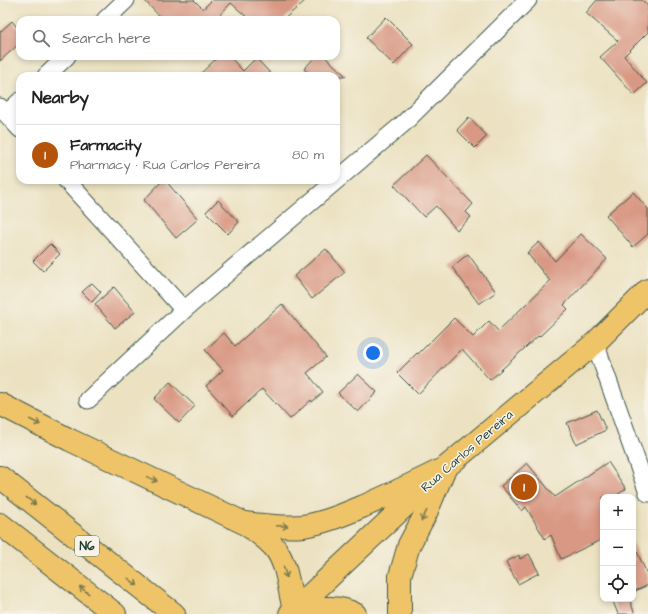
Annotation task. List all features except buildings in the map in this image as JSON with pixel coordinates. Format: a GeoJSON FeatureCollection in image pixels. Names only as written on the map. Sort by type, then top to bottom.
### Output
{"type":"FeatureCollection","features":[{"type":"Feature","properties":{"kind":"main road","name":"Rua Carlos Pereira"},"geometry":{"type":"LineString","coordinates":[[292,612],[445,468],[595,343],[648,290]]}},
{"type":"Feature","properties":{"kind":"main road"},"geometry":{"type":"LineString","coordinates":[[0,404],[70,440],[244,523],[264,536],[277,550],[286,571],[292,612],[325,608],[350,611],[355,614]]}},
{"type":"Feature","properties":{"kind":"main road"},"geometry":{"type":"LineString","coordinates":[[244,523],[286,526],[303,526],[318,523],[343,515],[389,496],[445,468]]}},
{"type":"Feature","properties":{"kind":"main road"},"geometry":{"type":"LineString","coordinates":[[400,614],[400,576],[409,545],[426,513],[445,468]]}},
{"type":"Feature","properties":{"kind":"main road","name":"N6"},"geometry":{"type":"LineString","coordinates":[[0,477],[174,614]]}},
{"type":"Feature","properties":{"kind":"main road"},"geometry":{"type":"LineString","coordinates":[[0,524],[115,614]]}},
{"type":"Feature","properties":{"kind":"street"},"geometry":{"type":"LineString","coordinates":[[109,16],[126,0]]}},
{"type":"Feature","properties":{"kind":"street"},"geometry":{"type":"LineString","coordinates":[[340,177],[404,123],[528,0]]}},
{"type":"Feature","properties":{"kind":"street"},"geometry":{"type":"LineString","coordinates":[[50,72],[63,60]]}},
{"type":"Feature","properties":{"kind":"street"},"geometry":{"type":"LineString","coordinates":[[16,103],[3,110],[16,125]]}},
{"type":"Feature","properties":{"kind":"street"},"geometry":{"type":"LineString","coordinates":[[70,184],[184,310]]}},
{"type":"Feature","properties":{"kind":"street"},"geometry":{"type":"LineString","coordinates":[[88,400],[184,310],[332,184]]}},
{"type":"Feature","properties":{"kind":"street"},"geometry":{"type":"LineString","coordinates":[[595,343],[648,493]]}},
{"type":"Feature","properties":{"kind":"place","name":"Farmacity"},"geometry":{"type":"Point","coordinates":[524,487]}}]}
